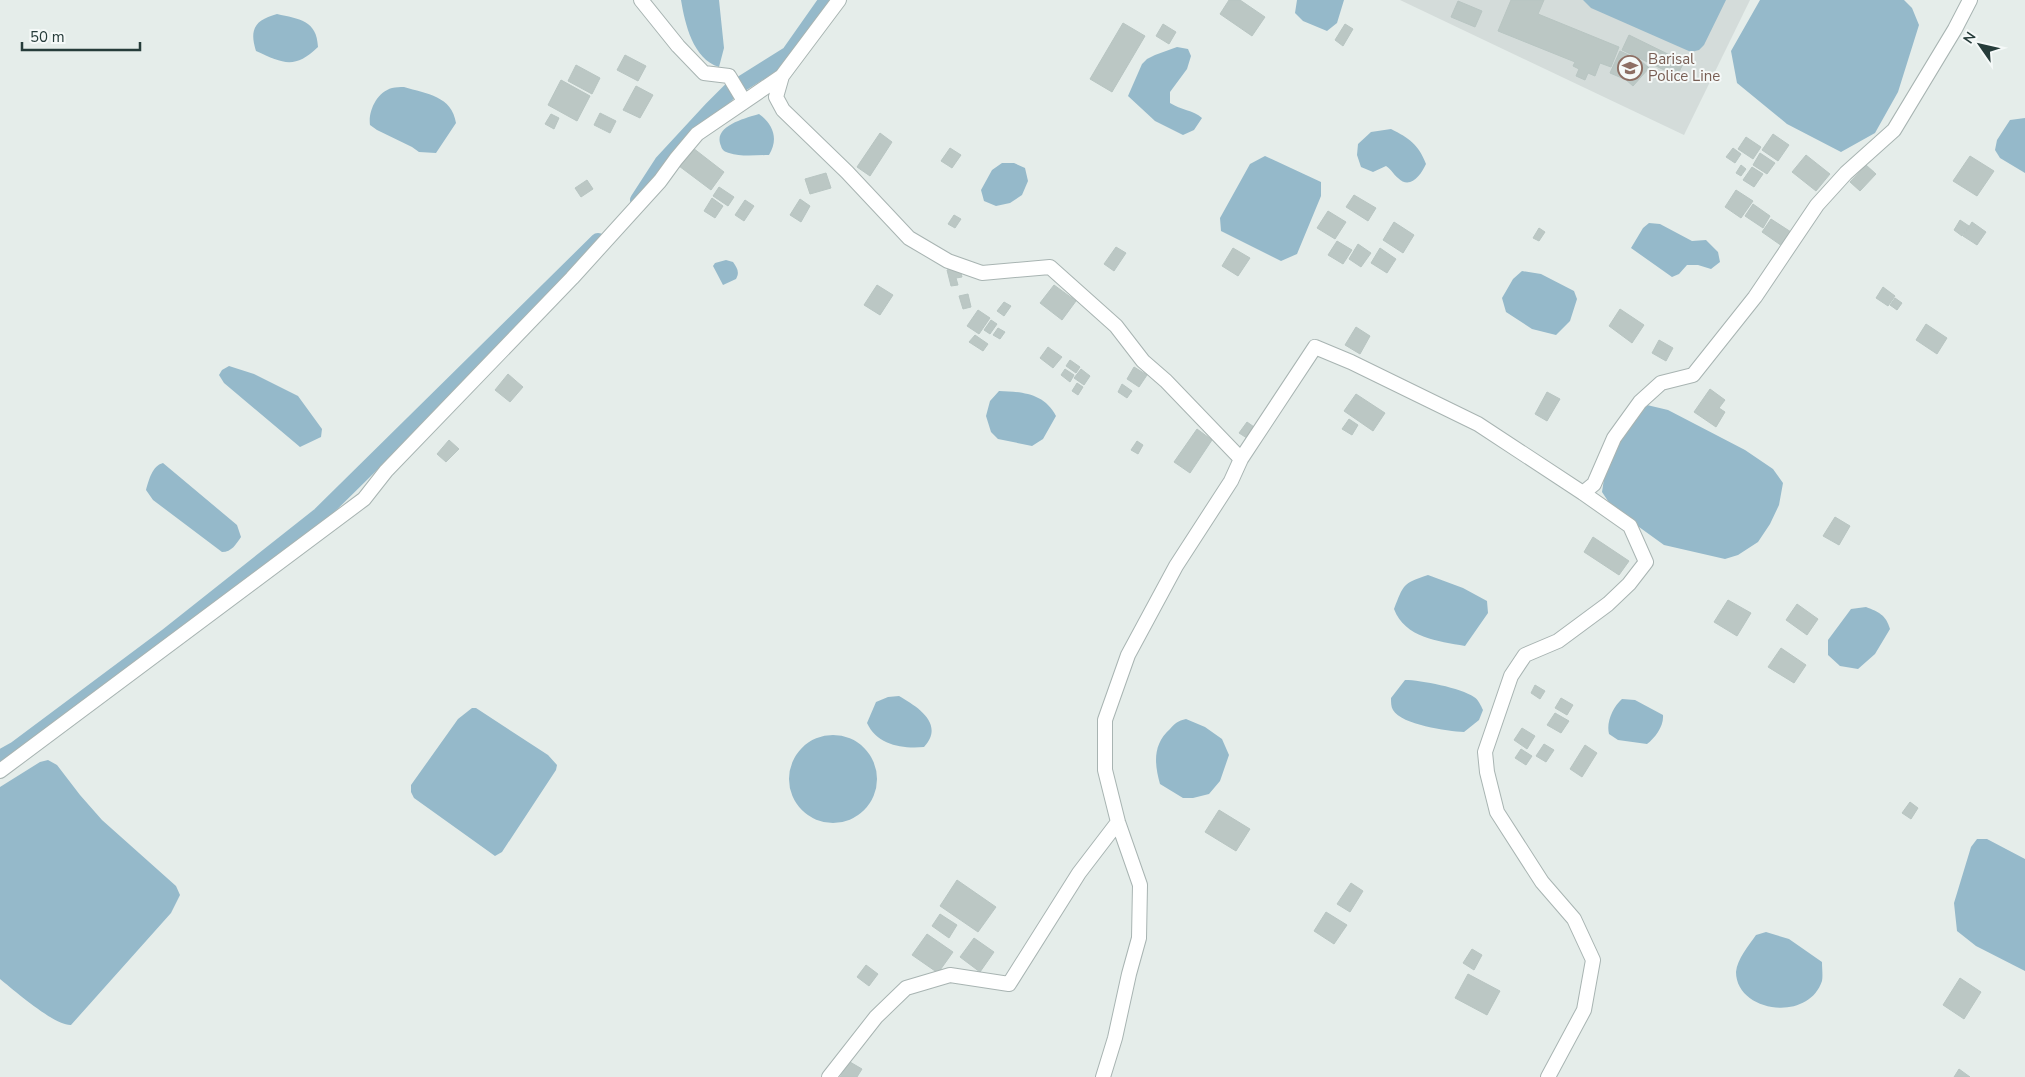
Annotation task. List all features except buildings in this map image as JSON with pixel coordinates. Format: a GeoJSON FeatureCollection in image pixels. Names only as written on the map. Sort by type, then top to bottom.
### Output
{"type":"FeatureCollection","features":[{"type":"Feature","properties":{"kind":"street"},"geometry":{"type":"LineString","coordinates":[[642,0],[678,46],[704,73],[729,76],[744,101]]}},
{"type":"Feature","properties":{"kind":"street"},"geometry":{"type":"LineString","coordinates":[[0,771],[364,499],[386,471],[572,278],[660,181],[697,134],[782,76],[839,0]]}},
{"type":"Feature","properties":{"kind":"street"},"geometry":{"type":"LineString","coordinates":[[1583,493],[1594,484],[1614,438],[1640,402],[1661,383],[1693,375],[1755,297],[1817,205],[1846,173],[1894,130],[1955,29],[1970,0]]}},
{"type":"Feature","properties":{"kind":"street"},"geometry":{"type":"LineString","coordinates":[[782,76],[776,97],[784,110],[847,172],[909,238],[948,260],[982,273],[1050,267],[1116,326],[1143,361],[1166,381],[1241,459]]}},
{"type":"Feature","properties":{"kind":"street"},"geometry":{"type":"LineString","coordinates":[[1103,1077],[1115,1038],[1139,938],[1140,885],[1118,822],[1105,770],[1105,720],[1128,655],[1176,566],[1230,482],[1241,459],[1315,347],[1351,362],[1478,424],[1630,526],[1646,562],[1629,584],[1608,604],[1558,641],[1524,655],[1512,676],[1485,752],[1487,772],[1498,812],[1542,882],[1574,919],[1593,960],[1584,1010],[1548,1077]]}},
{"type":"Feature","properties":{"kind":"street"},"geometry":{"type":"LineString","coordinates":[[829,1077],[876,1017],[906,988],[950,975],[1008,984],[1079,873],[1118,822]]}},
{"type":"Feature","properties":{"kind":"shaded area","name":"Barisal Police Line"},"geometry":{"type":"Polygon","coordinates":[[[1400,0],[1750,0],[1684,135],[1400,0]]]}},
{"type":"Feature","properties":{"kind":"water"},"geometry":{"type":"Polygon","coordinates":[[[681,0],[719,0],[724,48],[719,67],[710,63],[697,49],[688,30],[681,0]]]}},
{"type":"Feature","properties":{"kind":"water"},"geometry":{"type":"Polygon","coordinates":[[[1297,0],[1344,0],[1337,23],[1327,31],[1303,21],[1295,13],[1297,0]]]}},
{"type":"Feature","properties":{"kind":"water"},"geometry":{"type":"Polygon","coordinates":[[[1583,0],[1726,0],[1704,45],[1699,50],[1691,52],[1591,8],[1583,0]]]}},
{"type":"Feature","properties":{"kind":"water"},"geometry":{"type":"Polygon","coordinates":[[[1760,0],[1904,0],[1912,8],[1919,25],[1898,92],[1875,133],[1841,152],[1787,124],[1737,83],[1731,51],[1760,0]]]}},
{"type":"Feature","properties":{"kind":"water"},"geometry":{"type":"Polygon","coordinates":[[[277,14],[305,22],[310,26],[317,38],[318,47],[303,59],[289,62],[274,59],[256,51],[253,37],[256,26],[263,19],[277,14]]]}},
{"type":"Feature","properties":{"kind":"water"},"geometry":{"type":"Polygon","coordinates":[[[1177,47],[1188,49],[1191,56],[1187,69],[1170,92],[1170,103],[1195,113],[1202,118],[1194,130],[1183,135],[1155,121],[1128,96],[1142,64],[1147,59],[1177,47]]]}},
{"type":"Feature","properties":{"kind":"water"},"geometry":{"type":"Polygon","coordinates":[[[404,87],[430,94],[444,102],[454,114],[456,123],[436,153],[419,152],[370,125],[370,114],[378,98],[387,90],[404,87]]]}},
{"type":"Feature","properties":{"kind":"water"},"geometry":{"type":"Polygon","coordinates":[[[759,114],[768,122],[773,132],[774,143],[769,155],[738,155],[723,150],[720,139],[721,133],[726,128],[759,114]]]}},
{"type":"Feature","properties":{"kind":"water"},"geometry":{"type":"Polygon","coordinates":[[[2025,118],[2025,173],[2000,158],[1995,150],[1997,140],[2010,120],[2025,118]]]}},
{"type":"Feature","properties":{"kind":"water"},"geometry":{"type":"Polygon","coordinates":[[[1391,129],[1417,147],[1426,164],[1421,173],[1411,182],[1402,181],[1386,166],[1373,172],[1361,167],[1357,155],[1358,144],[1371,132],[1391,129]]]}},
{"type":"Feature","properties":{"kind":"water"},"geometry":{"type":"Polygon","coordinates":[[[1265,156],[1321,182],[1321,196],[1297,254],[1281,261],[1221,231],[1220,218],[1250,164],[1265,156]]]}},
{"type":"Feature","properties":{"kind":"water"},"geometry":{"type":"Polygon","coordinates":[[[1002,163],[1014,163],[1025,168],[1028,181],[1022,195],[1010,203],[996,206],[984,201],[981,190],[992,170],[1002,163]]]}},
{"type":"Feature","properties":{"kind":"water"},"geometry":{"type":"Polygon","coordinates":[[[1649,223],[1660,224],[1692,241],[1706,240],[1718,252],[1720,262],[1711,269],[1698,265],[1687,265],[1679,274],[1672,277],[1631,248],[1643,228],[1649,223]]]}},
{"type":"Feature","properties":{"kind":"water"},"geometry":{"type":"Polygon","coordinates":[[[726,260],[733,262],[738,274],[736,279],[723,285],[713,266],[715,263],[726,260]]]}},
{"type":"Feature","properties":{"kind":"water"},"geometry":{"type":"Polygon","coordinates":[[[1522,271],[1541,274],[1574,291],[1577,299],[1570,321],[1556,335],[1532,329],[1506,312],[1502,298],[1513,279],[1522,271]]]}},
{"type":"Feature","properties":{"kind":"water"},"geometry":{"type":"Polygon","coordinates":[[[229,366],[254,374],[298,396],[322,429],[321,437],[300,447],[224,383],[219,375],[222,370],[229,366]]]}},
{"type":"Feature","properties":{"kind":"water"},"geometry":{"type":"Polygon","coordinates":[[[999,391],[1032,395],[1051,408],[1056,416],[1043,439],[1032,446],[998,439],[991,432],[986,416],[990,401],[999,391]]]}},
{"type":"Feature","properties":{"kind":"water"},"geometry":{"type":"Polygon","coordinates":[[[1647,405],[1668,410],[1745,450],[1773,469],[1783,483],[1779,505],[1770,524],[1758,542],[1738,555],[1725,559],[1664,545],[1610,504],[1602,492],[1604,479],[1621,434],[1647,405]]]}},
{"type":"Feature","properties":{"kind":"water"},"geometry":{"type":"Polygon","coordinates":[[[163,463],[237,525],[241,537],[231,549],[222,552],[153,500],[146,490],[154,470],[163,463]]]}},
{"type":"Feature","properties":{"kind":"water"},"geometry":{"type":"Polygon","coordinates":[[[1428,575],[1463,588],[1487,601],[1488,613],[1465,646],[1434,640],[1414,632],[1399,619],[1394,609],[1402,590],[1408,583],[1428,575]]]}},
{"type":"Feature","properties":{"kind":"water"},"geometry":{"type":"Polygon","coordinates":[[[1866,607],[1881,615],[1886,620],[1890,629],[1875,654],[1858,669],[1840,666],[1828,655],[1828,640],[1851,609],[1866,607]]]}},
{"type":"Feature","properties":{"kind":"water"},"geometry":{"type":"Polygon","coordinates":[[[1405,680],[1441,685],[1474,697],[1483,710],[1479,720],[1464,732],[1425,726],[1406,720],[1398,715],[1391,706],[1391,698],[1405,680]]]}},
{"type":"Feature","properties":{"kind":"water"},"geometry":{"type":"Polygon","coordinates":[[[899,696],[921,711],[930,724],[932,731],[930,739],[924,747],[907,747],[891,744],[877,736],[867,723],[876,702],[888,697],[899,696]]]}},
{"type":"Feature","properties":{"kind":"water"},"geometry":{"type":"Polygon","coordinates":[[[1622,699],[1635,700],[1663,715],[1658,731],[1647,744],[1618,740],[1609,734],[1608,729],[1611,715],[1622,699]]]}},
{"type":"Feature","properties":{"kind":"water"},"geometry":{"type":"Polygon","coordinates":[[[472,708],[476,708],[548,755],[557,765],[556,770],[502,852],[495,856],[414,798],[411,792],[411,785],[458,719],[472,708]]]}},
{"type":"Feature","properties":{"kind":"water"},"geometry":{"type":"Polygon","coordinates":[[[1186,719],[1205,727],[1222,739],[1229,755],[1220,781],[1209,794],[1193,798],[1183,798],[1160,784],[1156,761],[1158,747],[1164,735],[1179,721],[1186,719]]]}},
{"type":"Feature","properties":{"kind":"water"},"geometry":{"type":"Polygon","coordinates":[[[833,735],[850,738],[864,748],[874,762],[877,779],[874,796],[864,810],[850,820],[833,823],[816,820],[802,810],[792,796],[789,779],[792,762],[802,748],[816,738],[833,735]]]}},
{"type":"Feature","properties":{"kind":"water"},"geometry":{"type":"Polygon","coordinates":[[[48,760],[57,765],[102,820],[176,886],[180,895],[171,913],[71,1025],[64,1024],[45,1014],[0,979],[0,787],[40,762],[48,760]]]}},
{"type":"Feature","properties":{"kind":"water"},"geometry":{"type":"Polygon","coordinates":[[[1977,839],[1987,839],[2025,859],[2025,971],[1976,946],[1957,931],[1954,903],[1971,847],[1977,839]]]}},
{"type":"Feature","properties":{"kind":"water"},"geometry":{"type":"Polygon","coordinates":[[[1766,932],[1789,939],[1822,962],[1822,981],[1814,994],[1803,1003],[1789,1007],[1774,1007],[1760,1004],[1747,996],[1739,986],[1736,972],[1741,957],[1756,935],[1766,932]]]}},
{"type":"Feature","properties":{"kind":"waterway"},"geometry":{"type":"LineString","coordinates":[[638,200],[662,163],[730,91],[789,54],[827,0]]}},
{"type":"Feature","properties":{"kind":"waterway"},"geometry":{"type":"LineString","coordinates":[[0,758],[16,749],[166,637],[320,515],[598,241]]}},
{"type":"Feature","properties":{"kind":"place","name":"Barisal Police Line"},"geometry":{"type":"Point","coordinates":[1630,68]}}]}
